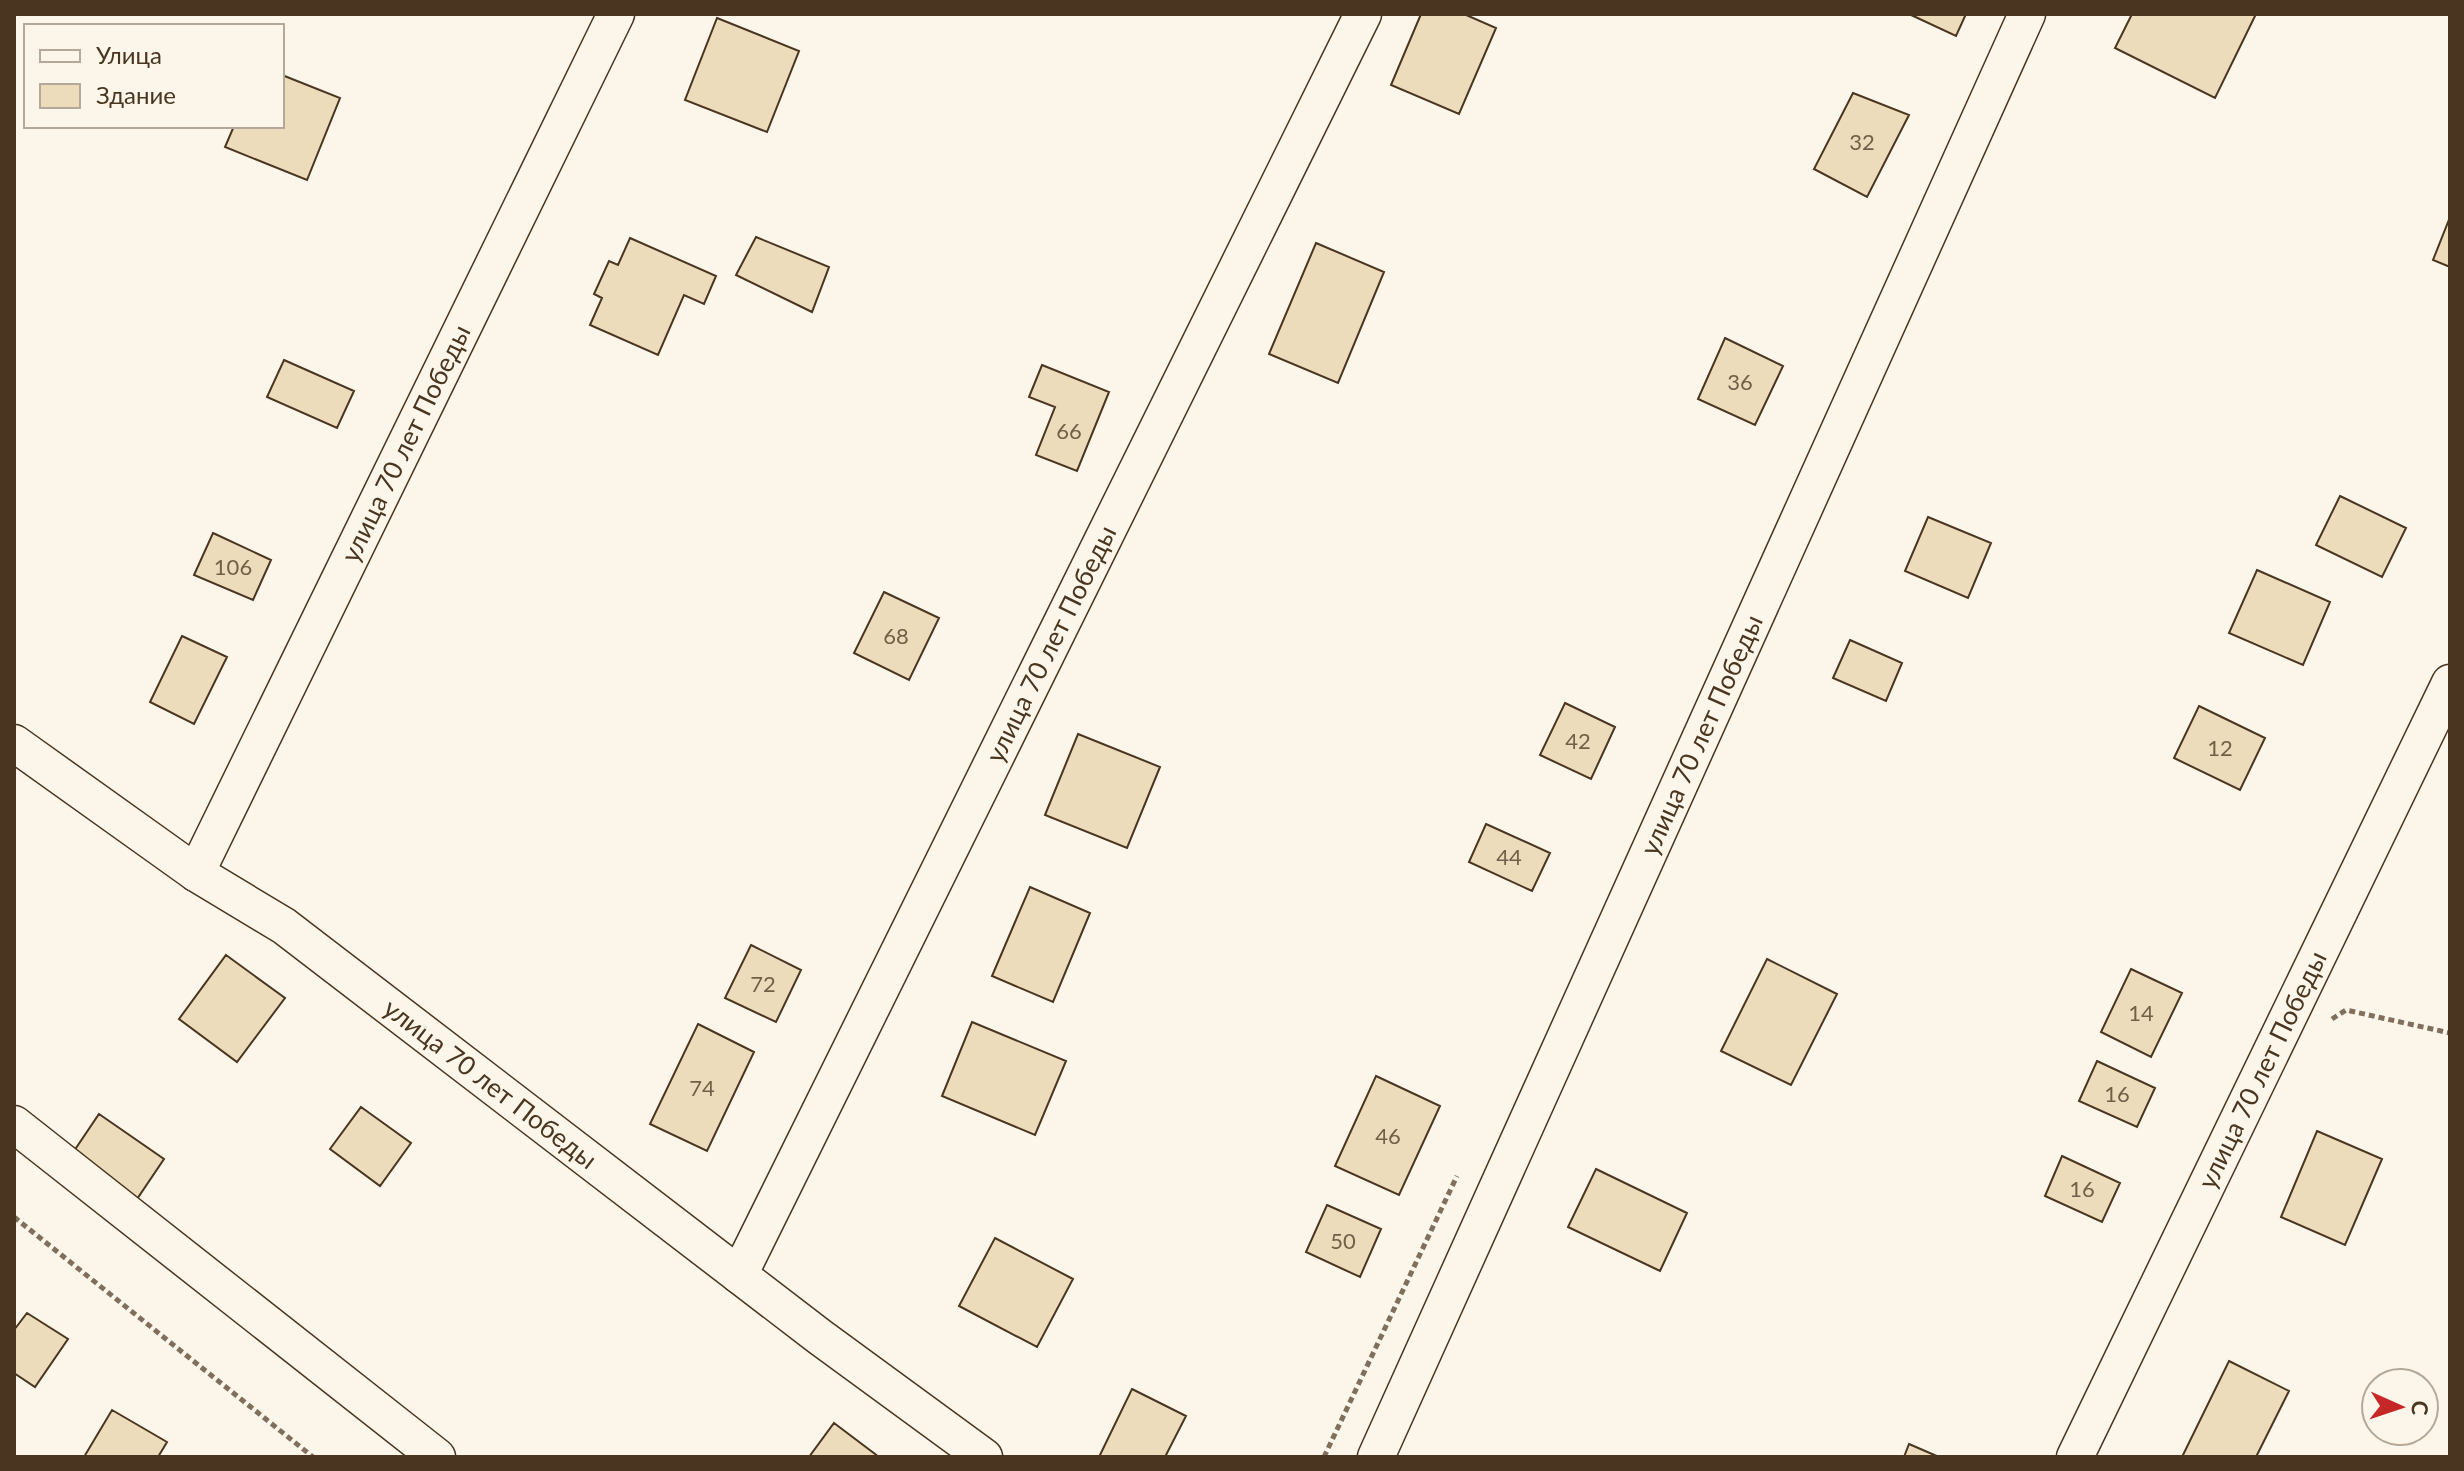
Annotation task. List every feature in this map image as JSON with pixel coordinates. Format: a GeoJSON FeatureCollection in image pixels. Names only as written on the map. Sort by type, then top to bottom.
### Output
{"type":"FeatureCollection","features":[{"type":"Feature","properties":{"kind":"street","name":"улица 70 лет Победы"},"geometry":{"type":"LineString","coordinates":[[196,873],[616,14]]}},
{"type":"Feature","properties":{"kind":"street","name":"улица 70 лет Победы"},"geometry":{"type":"LineString","coordinates":[[739,1275],[1363,14]]}},
{"type":"Feature","properties":{"kind":"street","name":"улица 70 лет Победы"},"geometry":{"type":"LineString","coordinates":[[1376,1457],[2027,14]]}},
{"type":"Feature","properties":{"kind":"street","name":"улица 70 лет Победы"},"geometry":{"type":"LineString","coordinates":[[2075,1457],[2450,683]]}},
{"type":"Feature","properties":{"kind":"street","name":"улица 70 лет Победы"},"geometry":{"type":"LineString","coordinates":[[14,743],[196,873],[284,926],[739,1275],[984,1457]]}},
{"type":"Feature","properties":{"kind":"street"},"geometry":{"type":"LineString","coordinates":[[14,1124],[437,1457]]}},
{"type":"Feature","properties":{"kind":"path"},"geometry":{"type":"LineString","coordinates":[[2328,1022],[2346,1010],[2450,1033]]}},
{"type":"Feature","properties":{"kind":"path"},"geometry":{"type":"LineString","coordinates":[[14,1217],[313,1457]]}},
{"type":"Feature","properties":{"kind":"building"},"geometry":{"type":"Polygon","coordinates":[[[1421,14],[1464,14],[1496,28],[1459,114],[1391,85],[1421,14]]]}},
{"type":"Feature","properties":{"kind":"building"},"geometry":{"type":"Polygon","coordinates":[[[1909,14],[1966,14],[1956,36],[1909,14]]]}},
{"type":"Feature","properties":{"kind":"building"},"geometry":{"type":"Polygon","coordinates":[[[2132,14],[2256,14],[2215,98],[2115,48],[2132,14]]]}},
{"type":"Feature","properties":{"kind":"building"},"geometry":{"type":"Polygon","coordinates":[[[717,18],[799,51],[767,132],[685,100],[717,18]]]}},
{"type":"Feature","properties":{"kind":"building"},"geometry":{"type":"Polygon","coordinates":[[[284,76],[340,98],[307,180],[225,147],[233,128],[284,128],[284,76]]]}},
{"type":"Feature","properties":{"kind":"building"},"geometry":{"type":"Polygon","coordinates":[[[1853,93],[1909,115],[1867,197],[1814,169],[1853,93]]]}},
{"type":"Feature","properties":{"kind":"building"},"geometry":{"type":"Polygon","coordinates":[[[2450,217],[2450,267],[2433,260],[2450,217]]]}},
{"type":"Feature","properties":{"kind":"building"},"geometry":{"type":"Polygon","coordinates":[[[756,237],[829,267],[812,312],[736,275],[756,237]]]}},
{"type":"Feature","properties":{"kind":"building"},"geometry":{"type":"Polygon","coordinates":[[[630,238],[716,276],[704,304],[684,295],[658,355],[590,325],[602,298],[594,294],[609,261],[618,265],[630,238]]]}},
{"type":"Feature","properties":{"kind":"building"},"geometry":{"type":"Polygon","coordinates":[[[1316,243],[1384,272],[1338,383],[1269,354],[1316,243]]]}},
{"type":"Feature","properties":{"kind":"building"},"geometry":{"type":"Polygon","coordinates":[[[1725,338],[1783,366],[1755,425],[1698,399],[1725,338]]]}},
{"type":"Feature","properties":{"kind":"building"},"geometry":{"type":"Polygon","coordinates":[[[284,360],[354,391],[337,428],[267,397],[284,360]]]}},
{"type":"Feature","properties":{"kind":"building"},"geometry":{"type":"Polygon","coordinates":[[[1042,365],[1109,392],[1077,471],[1036,455],[1055,407],[1029,397],[1042,365]]]}},
{"type":"Feature","properties":{"kind":"building"},"geometry":{"type":"Polygon","coordinates":[[[2340,496],[2406,528],[2382,577],[2316,545],[2340,496]]]}},
{"type":"Feature","properties":{"kind":"building"},"geometry":{"type":"Polygon","coordinates":[[[1928,517],[1991,543],[1968,598],[1905,571],[1928,517]]]}},
{"type":"Feature","properties":{"kind":"building"},"geometry":{"type":"Polygon","coordinates":[[[213,533],[271,560],[253,600],[194,575],[213,533]]]}},
{"type":"Feature","properties":{"kind":"building"},"geometry":{"type":"Polygon","coordinates":[[[2257,570],[2330,602],[2303,665],[2229,633],[2257,570]]]}},
{"type":"Feature","properties":{"kind":"building"},"geometry":{"type":"Polygon","coordinates":[[[884,592],[939,618],[909,680],[854,653],[884,592]]]}},
{"type":"Feature","properties":{"kind":"building"},"geometry":{"type":"Polygon","coordinates":[[[182,636],[227,657],[194,724],[150,702],[182,636]]]}},
{"type":"Feature","properties":{"kind":"building"},"geometry":{"type":"Polygon","coordinates":[[[1850,640],[1902,663],[1886,701],[1833,678],[1850,640]]]}},
{"type":"Feature","properties":{"kind":"building"},"geometry":{"type":"Polygon","coordinates":[[[1565,703],[1615,727],[1591,779],[1540,755],[1565,703]]]}},
{"type":"Feature","properties":{"kind":"building"},"geometry":{"type":"Polygon","coordinates":[[[2199,706],[2265,738],[2240,790],[2174,758],[2199,706]]]}},
{"type":"Feature","properties":{"kind":"building"},"geometry":{"type":"Polygon","coordinates":[[[1078,734],[1160,767],[1127,848],[1045,815],[1078,734]]]}},
{"type":"Feature","properties":{"kind":"building"},"geometry":{"type":"Polygon","coordinates":[[[1486,824],[1550,853],[1532,891],[1469,862],[1486,824]]]}},
{"type":"Feature","properties":{"kind":"building"},"geometry":{"type":"Polygon","coordinates":[[[1030,887],[1090,913],[1053,1002],[992,976],[1030,887]]]}},
{"type":"Feature","properties":{"kind":"building"},"geometry":{"type":"Polygon","coordinates":[[[751,945],[801,970],[776,1022],[725,998],[751,945]]]}},
{"type":"Feature","properties":{"kind":"building"},"geometry":{"type":"Polygon","coordinates":[[[226,955],[285,998],[237,1062],[179,1019],[226,955]]]}},
{"type":"Feature","properties":{"kind":"building"},"geometry":{"type":"Polygon","coordinates":[[[1767,959],[1837,994],[1791,1085],[1721,1051],[1767,959]]]}},
{"type":"Feature","properties":{"kind":"building"},"geometry":{"type":"Polygon","coordinates":[[[2131,969],[2182,993],[2151,1057],[2101,1032],[2131,969]]]}},
{"type":"Feature","properties":{"kind":"building"},"geometry":{"type":"Polygon","coordinates":[[[972,1022],[1066,1061],[1035,1135],[942,1096],[972,1022]]]}},
{"type":"Feature","properties":{"kind":"building"},"geometry":{"type":"Polygon","coordinates":[[[698,1024],[754,1052],[707,1151],[650,1124],[698,1024]]]}},
{"type":"Feature","properties":{"kind":"building"},"geometry":{"type":"Polygon","coordinates":[[[2097,1061],[2155,1088],[2137,1127],[2079,1101],[2097,1061]]]}},
{"type":"Feature","properties":{"kind":"building"},"geometry":{"type":"Polygon","coordinates":[[[1376,1076],[1440,1106],[1399,1195],[1335,1166],[1376,1076]]]}},
{"type":"Feature","properties":{"kind":"building"},"geometry":{"type":"Polygon","coordinates":[[[361,1107],[411,1143],[380,1186],[330,1149],[361,1107]]]}},
{"type":"Feature","properties":{"kind":"building"},"geometry":{"type":"Polygon","coordinates":[[[99,1114],[164,1159],[137,1199],[72,1154],[99,1114]]]}},
{"type":"Feature","properties":{"kind":"building"},"geometry":{"type":"Polygon","coordinates":[[[2317,1131],[2382,1159],[2345,1245],[2281,1217],[2317,1131]]]}},
{"type":"Feature","properties":{"kind":"building"},"geometry":{"type":"Polygon","coordinates":[[[2062,1156],[2120,1183],[2102,1222],[2045,1196],[2062,1156]]]}},
{"type":"Feature","properties":{"kind":"building"},"geometry":{"type":"Polygon","coordinates":[[[1596,1169],[1687,1213],[1660,1271],[1568,1227],[1596,1169]]]}},
{"type":"Feature","properties":{"kind":"building"},"geometry":{"type":"Polygon","coordinates":[[[1327,1205],[1381,1229],[1360,1277],[1306,1252],[1327,1205]]]}},
{"type":"Feature","properties":{"kind":"building"},"geometry":{"type":"Polygon","coordinates":[[[995,1238],[1073,1279],[1037,1347],[959,1306],[995,1238]]]}},
{"type":"Feature","properties":{"kind":"building"},"geometry":{"type":"Polygon","coordinates":[[[27,1313],[68,1339],[35,1387],[14,1373],[14,1330],[27,1313]]]}},
{"type":"Feature","properties":{"kind":"building"},"geometry":{"type":"Polygon","coordinates":[[[2229,1361],[2289,1391],[2256,1457],[2182,1457],[2229,1361]]]}},
{"type":"Feature","properties":{"kind":"building"},"geometry":{"type":"Polygon","coordinates":[[[1132,1389],[1186,1416],[1165,1457],[1099,1457],[1132,1389]]]}},
{"type":"Feature","properties":{"kind":"building"},"geometry":{"type":"Polygon","coordinates":[[[112,1410],[167,1442],[158,1457],[84,1457],[112,1410]]]}},
{"type":"Feature","properties":{"kind":"building"},"geometry":{"type":"Polygon","coordinates":[[[834,1423],[879,1457],[809,1457],[834,1423]]]}},
{"type":"Feature","properties":{"kind":"building"},"geometry":{"type":"Polygon","coordinates":[[[1909,1444],[1939,1457],[1904,1457],[1909,1444]]]}}]}
